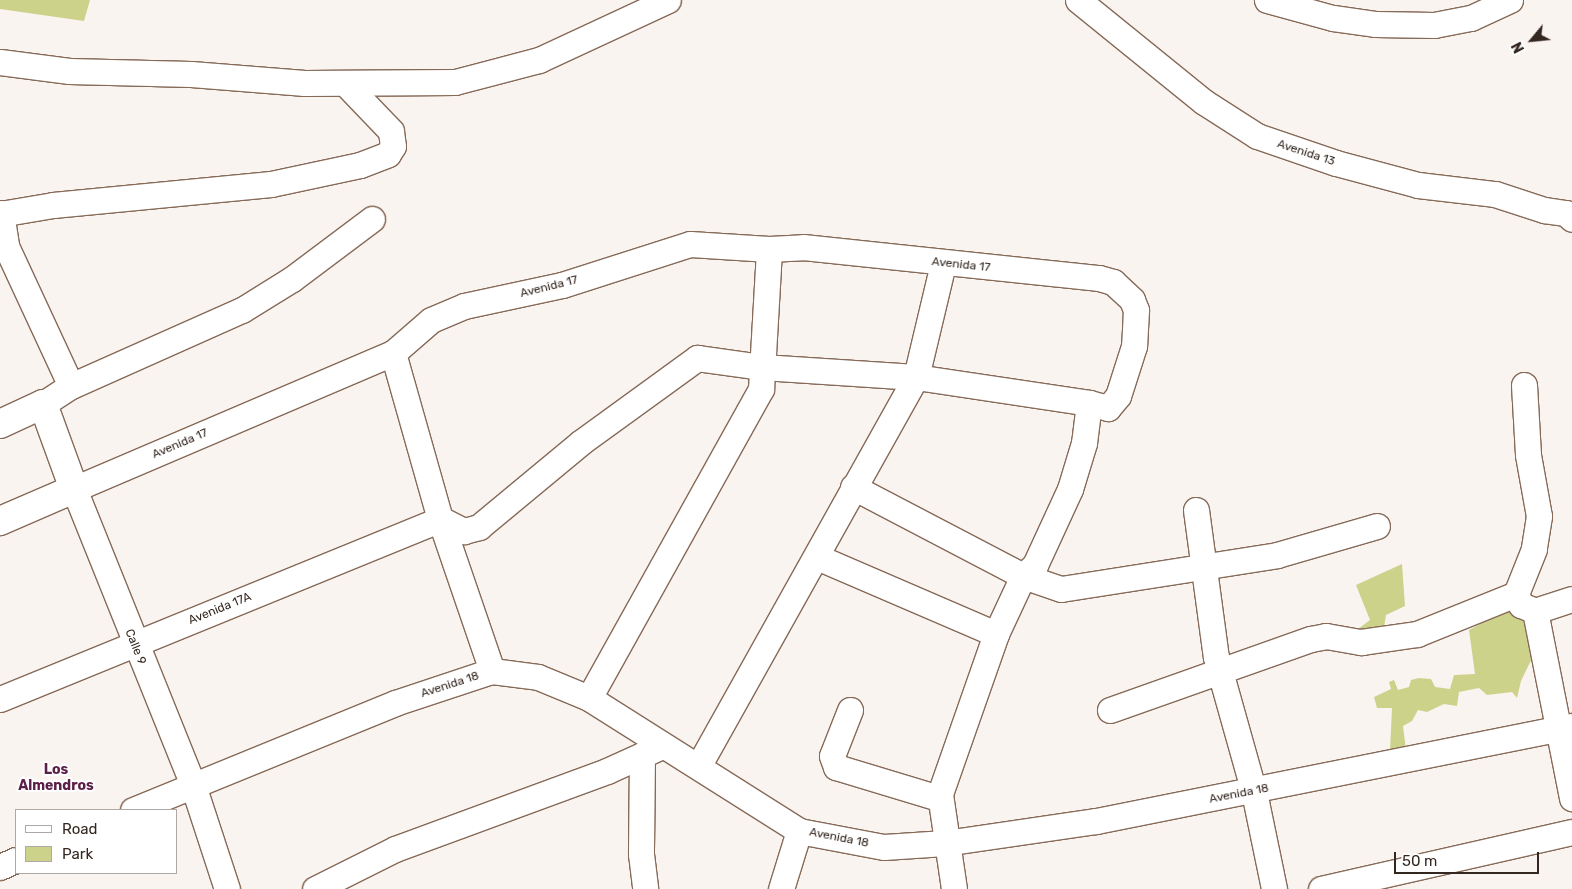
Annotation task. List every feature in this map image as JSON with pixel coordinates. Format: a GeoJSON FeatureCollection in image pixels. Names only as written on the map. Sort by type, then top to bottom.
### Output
{"type":"FeatureCollection","features":[{"type":"Feature","properties":{"kind":"main road","name":"Calle 9"},"geometry":{"type":"LineString","coordinates":[[43,404],[74,489]]}},
{"type":"Feature","properties":{"kind":"main road"},"geometry":{"type":"LineString","coordinates":[[0,424],[43,404]]}},
{"type":"Feature","properties":{"kind":"main road","name":"Avenida 17"},"geometry":{"type":"LineString","coordinates":[[0,521],[74,489]]}},
{"type":"Feature","properties":{"kind":"street"},"geometry":{"type":"LineString","coordinates":[[0,62],[69,71],[191,74],[346,84],[455,82],[539,60],[668,0]]}},
{"type":"Feature","properties":{"kind":"street","name":"Avenida 13"},"geometry":{"type":"LineString","coordinates":[[1078,0],[1204,102],[1257,136],[1336,163],[1418,185],[1495,194],[1544,210],[1566,213],[1572,219]]}},
{"type":"Feature","properties":{"kind":"street"},"geometry":{"type":"LineString","coordinates":[[1267,0],[1333,18],[1375,24],[1434,25],[1471,18],[1510,0]]}},
{"type":"Feature","properties":{"kind":"street"},"geometry":{"type":"LineString","coordinates":[[71,386],[6,246],[0,213],[53,204],[271,184],[360,164],[388,154],[393,146],[391,131],[346,84]]}},
{"type":"Feature","properties":{"kind":"street"},"geometry":{"type":"LineString","coordinates":[[43,404],[71,386],[242,310],[292,279],[372,219]]}},
{"type":"Feature","properties":{"kind":"street","name":"Avenida 17"},"geometry":{"type":"LineString","coordinates":[[74,489],[393,353],[431,320],[464,306],[562,285],[690,244],[769,249],[803,247],[942,264],[1099,278],[1113,282],[1132,300],[1136,310],[1134,346],[1118,396],[1108,408],[1089,403]]}},
{"type":"Feature","properties":{"kind":"street"},"geometry":{"type":"LineString","coordinates":[[589,698],[760,389],[769,249]]}},
{"type":"Feature","properties":{"kind":"street"},"geometry":{"type":"LineString","coordinates":[[699,765],[816,557],[852,487],[916,377],[942,264]]}},
{"type":"Feature","properties":{"kind":"street"},"geometry":{"type":"LineString","coordinates":[[393,353],[440,518],[492,671]]}},
{"type":"Feature","properties":{"kind":"street"},"geometry":{"type":"LineString","coordinates":[[440,518],[464,531],[478,527],[580,442],[693,360],[702,358],[762,367],[916,377],[1089,403],[1084,443],[1070,488],[1035,565],[1023,576],[996,634],[939,798],[954,889]]}},
{"type":"Feature","properties":{"kind":"street"},"geometry":{"type":"LineString","coordinates":[[1110,710],[1326,636],[1361,642],[1417,634],[1516,594],[1534,549],[1539,516],[1528,455],[1524,384]]}},
{"type":"Feature","properties":{"kind":"street"},"geometry":{"type":"LineString","coordinates":[[852,487],[1023,576],[1061,589],[1203,569],[1277,556],[1377,526]]}},
{"type":"Feature","properties":{"kind":"street","name":"Calle 9"},"geometry":{"type":"LineString","coordinates":[[74,489],[134,644],[193,785],[227,889]]}},
{"type":"Feature","properties":{"kind":"street"},"geometry":{"type":"LineString","coordinates":[[1196,510],[1219,672],[1254,792],[1274,889]]}},
{"type":"Feature","properties":{"kind":"street","name":"Avenida 17A"},"geometry":{"type":"LineString","coordinates":[[0,699],[440,518]]}},
{"type":"Feature","properties":{"kind":"street"},"geometry":{"type":"LineString","coordinates":[[816,557],[996,634]]}},
{"type":"Feature","properties":{"kind":"street"},"geometry":{"type":"LineString","coordinates":[[1516,594],[1521,605],[1535,610],[1572,599]]}},
{"type":"Feature","properties":{"kind":"street"},"geometry":{"type":"LineString","coordinates":[[1535,610],[1565,728],[1572,798]]}},
{"type":"Feature","properties":{"kind":"street","name":"Avenida 18"},"geometry":{"type":"LineString","coordinates":[[135,809],[395,703],[492,671],[538,677],[589,698],[652,750],[699,765],[799,831],[884,847],[945,843],[1096,821],[1254,792],[1565,728]]}},
{"type":"Feature","properties":{"kind":"street"},"geometry":{"type":"LineString","coordinates":[[850,710],[832,756],[836,767],[939,798]]}},
{"type":"Feature","properties":{"kind":"street"},"geometry":{"type":"LineString","coordinates":[[315,889],[396,849],[652,750],[641,854],[645,889]]}},
{"type":"Feature","properties":{"kind":"street"},"geometry":{"type":"LineString","coordinates":[[781,889],[799,831]]}},
{"type":"Feature","properties":{"kind":"street"},"geometry":{"type":"LineString","coordinates":[[1320,889],[1572,832]]}},
{"type":"Feature","properties":{"kind":"street"},"geometry":{"type":"LineString","coordinates":[[0,866],[15,860]]}},
{"type":"Feature","properties":{"kind":"green space"},"geometry":{"type":"Polygon","coordinates":[[[0,0],[90,0],[84,21],[0,9],[0,0]]]}},
{"type":"Feature","properties":{"kind":"green space"},"geometry":{"type":"Polygon","coordinates":[[[1402,564],[1405,606],[1386,615],[1383,633],[1354,632],[1370,620],[1356,585],[1402,564]]]}},
{"type":"Feature","properties":{"kind":"green space"},"geometry":{"type":"Polygon","coordinates":[[[1513,606],[1539,644],[1521,681],[1517,698],[1512,692],[1487,695],[1479,688],[1459,692],[1457,706],[1444,704],[1427,712],[1418,710],[1412,721],[1403,726],[1406,750],[1390,751],[1392,708],[1377,708],[1374,697],[1391,689],[1389,682],[1394,680],[1398,690],[1409,687],[1411,680],[1419,678],[1431,679],[1435,687],[1450,689],[1454,675],[1475,674],[1469,630],[1513,606]]]}},
{"type":"Feature","properties":{"kind":"district","name":"Los Almendros"},"geometry":{"type":"Point","coordinates":[56,778]}}]}
